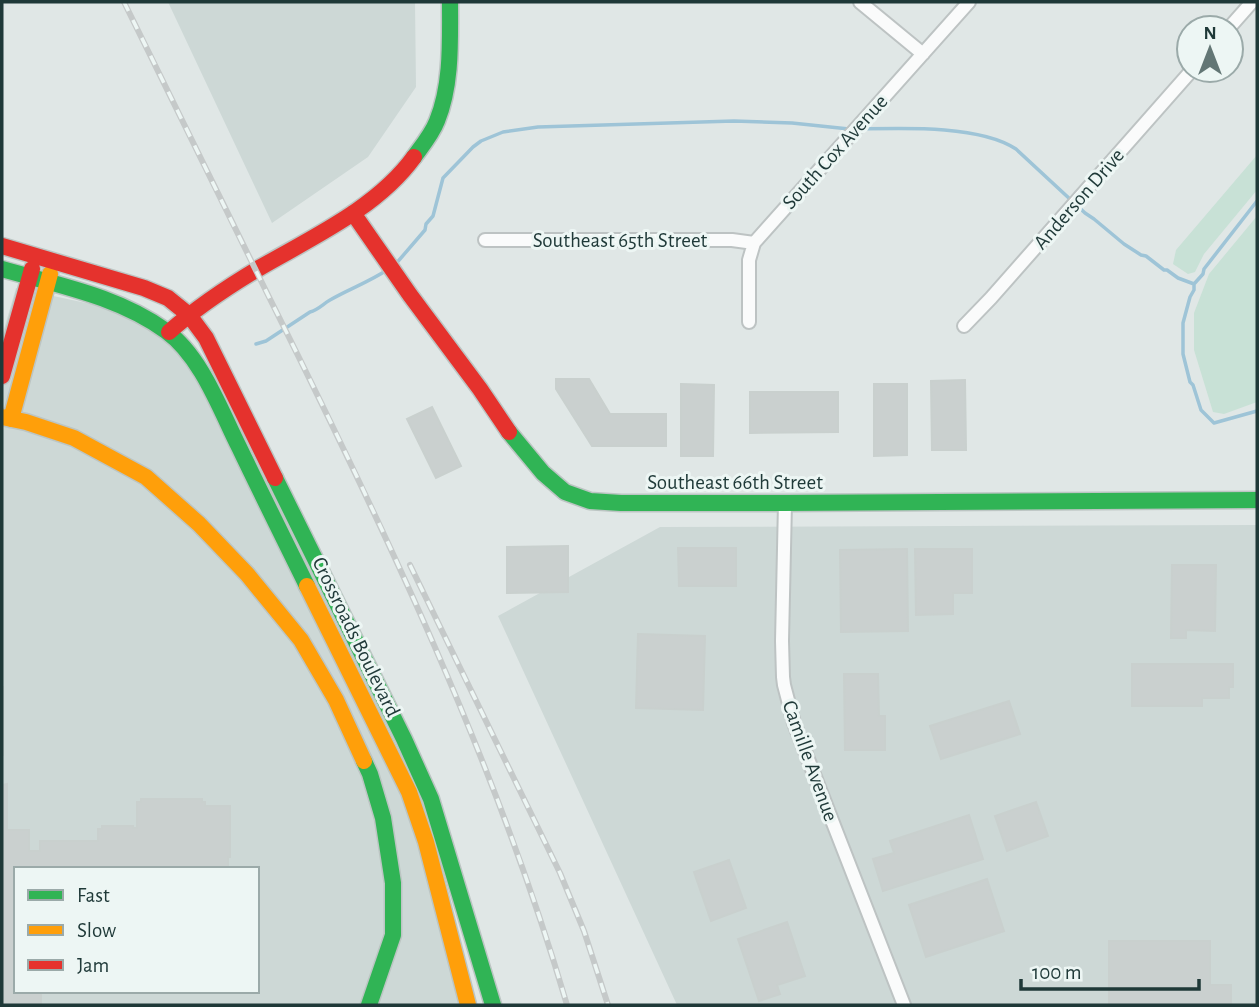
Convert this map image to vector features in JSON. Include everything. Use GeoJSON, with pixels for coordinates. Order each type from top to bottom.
{"type":"FeatureCollection","features":[{"type":"Feature","properties":{"kind":"main road"},"geometry":{"type":"LineString","coordinates":[[2,269],[118,304],[169,332],[202,303],[353,213],[383,191],[408,166],[437,121],[444,98],[448,69],[450,2]]}},
{"type":"Feature","properties":{"kind":"main road","name":"Southeast 66th Street"},"geometry":{"type":"LineString","coordinates":[[353,213],[480,389],[514,441],[542,473],[565,492],[590,500],[621,503],[1257,500]]}},
{"type":"Feature","properties":{"kind":"main road"},"geometry":{"type":"LineString","coordinates":[[2,246],[145,288],[168,298],[189,315]]}},
{"type":"Feature","properties":{"kind":"main road"},"geometry":{"type":"LineString","coordinates":[[2,376],[35,256]]}},
{"type":"Feature","properties":{"kind":"main road"},"geometry":{"type":"LineString","coordinates":[[53,261],[6,418],[74,438],[146,477],[199,524],[247,574],[301,640],[336,700],[369,774],[383,818],[393,883],[393,935],[369,1005]]}},
{"type":"Feature","properties":{"kind":"main road","name":"Crossroads Boulevard"},"geometry":{"type":"LineString","coordinates":[[189,315],[206,338],[398,726],[431,799],[493,1005]]}},
{"type":"Feature","properties":{"kind":"main road","name":"Crossroads Boulevard"},"geometry":{"type":"LineString","coordinates":[[169,332],[190,354],[212,393],[409,792],[426,842],[468,1005]]}},
{"type":"Feature","properties":{"kind":"street"},"geometry":{"type":"LineString","coordinates":[[860,2],[923,54]]}},
{"type":"Feature","properties":{"kind":"street","name":"South Cox Avenue"},"geometry":{"type":"LineString","coordinates":[[754,243],[969,2]]}},
{"type":"Feature","properties":{"kind":"street","name":"Anderson Drive"},"geometry":{"type":"LineString","coordinates":[[964,326],[1180,84]]}},
{"type":"Feature","properties":{"kind":"street","name":"Southeast 65th Street"},"geometry":{"type":"LineString","coordinates":[[485,240],[732,240],[754,243]]}},
{"type":"Feature","properties":{"kind":"street"},"geometry":{"type":"LineString","coordinates":[[749,322],[748,260],[754,243]]}},
{"type":"Feature","properties":{"kind":"street","name":"Camille Avenue"},"geometry":{"type":"LineString","coordinates":[[785,503],[782,641],[784,685],[794,723],[904,1005]]}},
{"type":"Feature","properties":{"kind":"shaded area"},"geometry":{"type":"Polygon","coordinates":[[[168,2],[415,2],[416,87],[368,157],[272,223],[168,2]]]}},
{"type":"Feature","properties":{"kind":"shaded area"},"geometry":{"type":"Polygon","coordinates":[[[16,288],[100,306],[158,331],[180,356],[207,397],[403,798],[421,852],[461,1005],[2,1005],[2,336],[16,288]]]}},
{"type":"Feature","properties":{"kind":"shaded area"},"geometry":{"type":"Polygon","coordinates":[[[1257,525],[1257,1005],[677,1005],[498,616],[660,527],[1257,525]]]}},
{"type":"Feature","properties":{"kind":"green space"},"geometry":{"type":"Polygon","coordinates":[[[1257,155],[1257,190],[1204,254],[1195,272],[1188,274],[1173,264],[1176,250],[1257,155]]]}},
{"type":"Feature","properties":{"kind":"green space"},"geometry":{"type":"Polygon","coordinates":[[[1257,216],[1257,402],[1224,414],[1213,412],[1194,350],[1194,313],[1209,274],[1257,216]]]}},
{"type":"Feature","properties":{"kind":"building"},"geometry":{"type":"Polygon","coordinates":[[[556,379],[589,379],[610,414],[666,414],[666,446],[592,446],[556,389],[556,379]]]}},
{"type":"Feature","properties":{"kind":"building"},"geometry":{"type":"Polygon","coordinates":[[[965,380],[966,450],[932,450],[931,381],[965,380]]]}},
{"type":"Feature","properties":{"kind":"building"},"geometry":{"type":"Polygon","coordinates":[[[681,384],[714,385],[713,456],[681,456],[681,384]]]}},
{"type":"Feature","properties":{"kind":"building"},"geometry":{"type":"Polygon","coordinates":[[[874,384],[907,384],[907,455],[874,456],[874,384]]]}},
{"type":"Feature","properties":{"kind":"building"},"geometry":{"type":"Polygon","coordinates":[[[750,392],[838,392],[838,432],[750,433],[750,392]]]}},
{"type":"Feature","properties":{"kind":"building"},"geometry":{"type":"Polygon","coordinates":[[[432,407],[461,466],[436,478],[407,419],[432,407]]]}},
{"type":"Feature","properties":{"kind":"building"},"geometry":{"type":"Polygon","coordinates":[[[568,546],[568,592],[507,593],[507,547],[568,546]]]}},
{"type":"Feature","properties":{"kind":"building"},"geometry":{"type":"Polygon","coordinates":[[[678,548],[736,548],[736,586],[679,586],[678,548]]]}},
{"type":"Feature","properties":{"kind":"building"},"geometry":{"type":"Polygon","coordinates":[[[907,549],[908,631],[841,632],[840,550],[907,549]]]}},
{"type":"Feature","properties":{"kind":"building"},"geometry":{"type":"Polygon","coordinates":[[[915,549],[972,549],[972,593],[953,593],[953,614],[916,615],[915,549]]]}},
{"type":"Feature","properties":{"kind":"building"},"geometry":{"type":"Polygon","coordinates":[[[1172,565],[1216,565],[1215,631],[1186,630],[1186,638],[1171,638],[1172,565]]]}},
{"type":"Feature","properties":{"kind":"building"},"geometry":{"type":"Polygon","coordinates":[[[638,634],[705,636],[703,710],[636,708],[638,634]]]}},
{"type":"Feature","properties":{"kind":"building"},"geometry":{"type":"Polygon","coordinates":[[[1132,664],[1233,664],[1233,687],[1229,687],[1229,698],[1202,698],[1202,706],[1132,706],[1132,664]]]}},
{"type":"Feature","properties":{"kind":"building"},"geometry":{"type":"Polygon","coordinates":[[[844,674],[878,674],[879,716],[885,716],[885,750],[845,750],[844,674]]]}},
{"type":"Feature","properties":{"kind":"building"},"geometry":{"type":"Polygon","coordinates":[[[3,687],[3,755],[2,755],[3,687]]]}},
{"type":"Feature","properties":{"kind":"building"},"geometry":{"type":"Polygon","coordinates":[[[1009,701],[1020,734],[941,759],[930,726],[1009,701]]]}},
{"type":"Feature","properties":{"kind":"building"},"geometry":{"type":"Polygon","coordinates":[[[7,784],[7,830],[29,830],[29,851],[40,851],[40,841],[98,841],[98,829],[102,829],[102,826],[137,828],[137,802],[141,802],[141,799],[202,799],[205,806],[230,806],[228,867],[14,867],[14,993],[41,993],[41,1005],[2,1005],[2,785],[7,784]]]}},
{"type":"Feature","properties":{"kind":"building"},"geometry":{"type":"Polygon","coordinates":[[[1036,802],[1048,836],[1007,851],[995,816],[1036,802]]]}},
{"type":"Feature","properties":{"kind":"building"},"geometry":{"type":"Polygon","coordinates":[[[969,815],[983,859],[883,891],[873,859],[894,853],[890,841],[969,815]]]}},
{"type":"Feature","properties":{"kind":"building"},"geometry":{"type":"Polygon","coordinates":[[[729,860],[746,908],[711,921],[694,872],[729,860]]]}},
{"type":"Feature","properties":{"kind":"building"},"geometry":{"type":"Polygon","coordinates":[[[987,879],[1004,931],[926,957],[909,905],[987,879]]]}},
{"type":"Feature","properties":{"kind":"building"},"geometry":{"type":"Polygon","coordinates":[[[787,922],[805,976],[777,985],[780,994],[759,1001],[738,939],[787,922]]]}},
{"type":"Feature","properties":{"kind":"building"},"geometry":{"type":"Polygon","coordinates":[[[1109,941],[1210,941],[1210,985],[1231,985],[1231,1005],[1109,1005],[1109,941]]]}},
{"type":"Feature","properties":{"kind":"waterway"},"geometry":{"type":"LineString","coordinates":[[394,266],[425,230],[426,224],[433,216],[443,178],[473,147],[503,132],[538,127],[734,121],[849,129]]}},
{"type":"Feature","properties":{"kind":"waterway"},"geometry":{"type":"LineString","coordinates":[[860,129],[941,130],[1001,141],[1016,149],[1085,213],[1124,244],[1164,270],[1194,284]]}},
{"type":"Feature","properties":{"kind":"waterway"},"geometry":{"type":"LineString","coordinates":[[1257,201],[1194,284],[1183,323],[1183,354],[1201,410],[1214,423],[1257,411]]}},
{"type":"Feature","properties":{"kind":"waterway"},"geometry":{"type":"LineString","coordinates":[[256,344],[266,341],[330,300],[387,270]]}},
{"type":"Feature","properties":{"kind":"railway"},"geometry":{"type":"LineString","coordinates":[[124,2],[354,471],[434,646],[506,823],[567,1005]]}},
{"type":"Feature","properties":{"kind":"railway"},"geometry":{"type":"LineString","coordinates":[[410,565],[560,873],[584,931],[608,1005]]}},
{"type":"Feature","properties":{"kind":"traffic: fast"},"geometry":{"type":"LineString","coordinates":[[414,157],[435,126],[442,107],[449,62],[450,2]]}},
{"type":"Feature","properties":{"kind":"traffic: fast"},"geometry":{"type":"LineString","coordinates":[[2,269],[65,286],[128,309],[166,331],[190,354],[208,384],[307,586]]}},
{"type":"Feature","properties":{"kind":"traffic: fast"},"geometry":{"type":"LineString","coordinates":[[509,432],[543,473],[565,492],[590,501],[785,503],[1257,500]]}},
{"type":"Feature","properties":{"kind":"traffic: fast"},"geometry":{"type":"LineString","coordinates":[[275,478],[431,799],[493,1005]]}},
{"type":"Feature","properties":{"kind":"traffic: fast"},"geometry":{"type":"LineString","coordinates":[[364,761],[383,818],[393,883],[393,935],[369,1005]]}},
{"type":"Feature","properties":{"kind":"traffic: slow"},"geometry":{"type":"LineString","coordinates":[[11,419],[50,274]]}},
{"type":"Feature","properties":{"kind":"traffic: slow"},"geometry":{"type":"LineString","coordinates":[[2,417],[74,438],[146,477],[199,524],[247,574],[301,640],[336,700],[364,761]]}},
{"type":"Feature","properties":{"kind":"traffic: slow"},"geometry":{"type":"LineString","coordinates":[[307,586],[409,792],[426,842],[468,1005]]}},
{"type":"Feature","properties":{"kind":"traffic: jam"},"geometry":{"type":"LineString","coordinates":[[169,332],[225,289],[363,206],[399,175],[414,157]]}},
{"type":"Feature","properties":{"kind":"traffic: jam"},"geometry":{"type":"LineString","coordinates":[[353,213],[509,432]]}},
{"type":"Feature","properties":{"kind":"traffic: jam"},"geometry":{"type":"LineString","coordinates":[[2,246],[144,288],[168,298],[189,315],[206,338],[275,478]]}},
{"type":"Feature","properties":{"kind":"traffic: jam"},"geometry":{"type":"LineString","coordinates":[[2,376],[32,269]]}}]}
